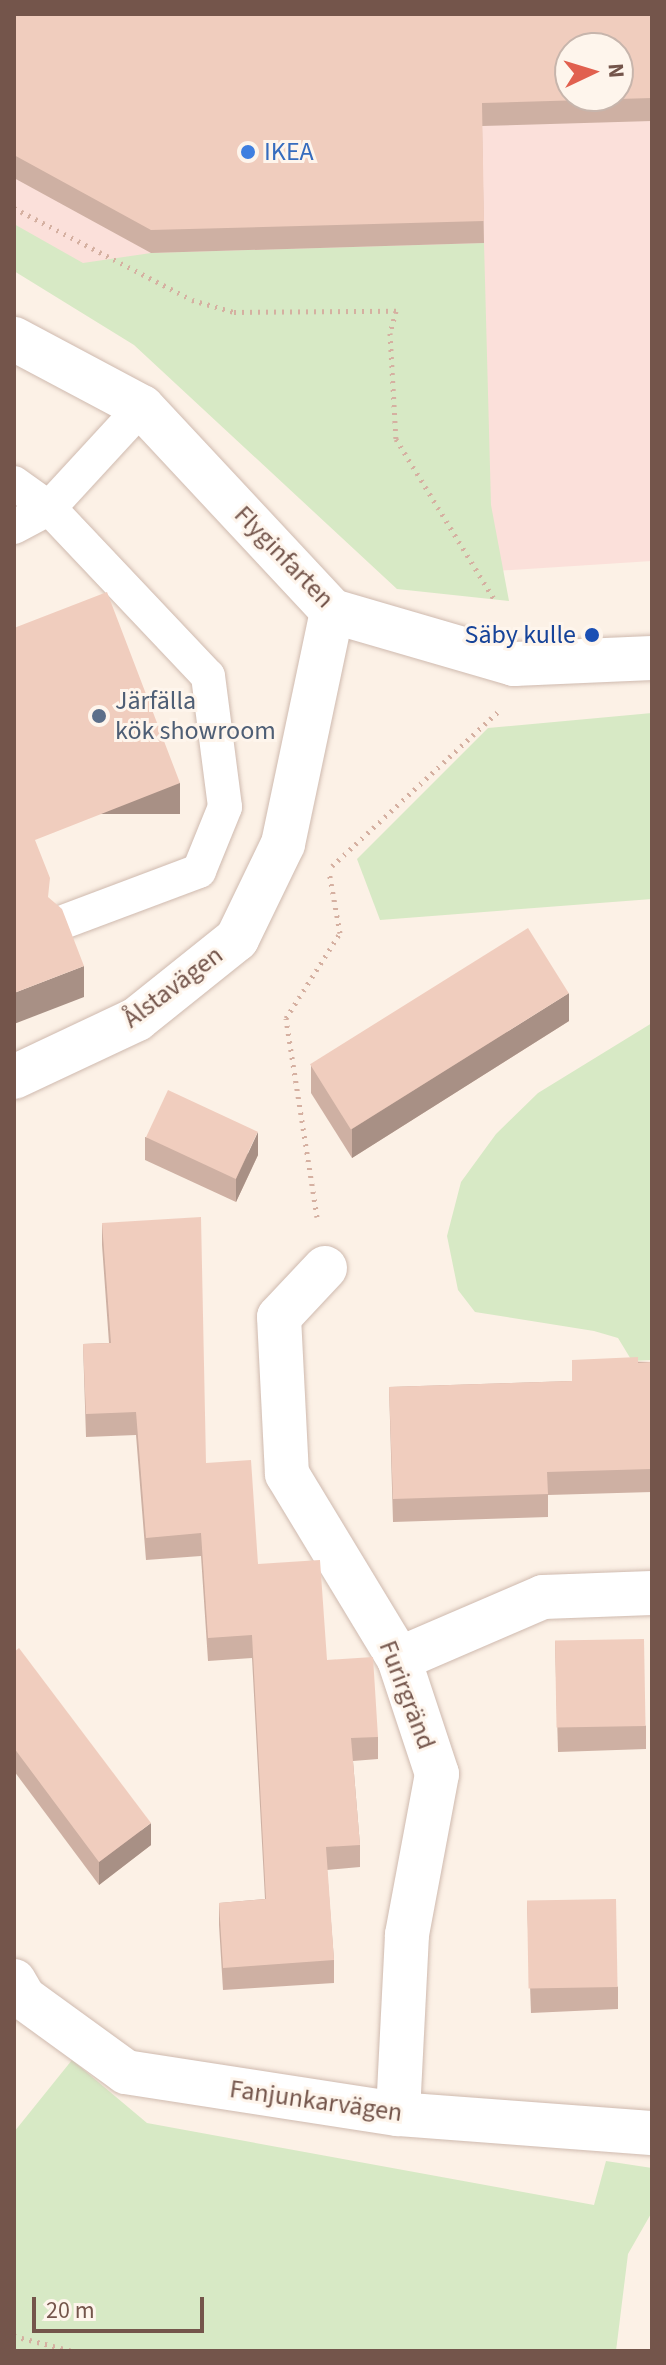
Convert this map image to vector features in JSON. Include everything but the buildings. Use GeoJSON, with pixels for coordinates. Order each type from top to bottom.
{"type":"FeatureCollection","features":[{"type":"Feature","properties":{"kind":"street","name":"Flyginfarten"},"geometry":{"type":"LineString","coordinates":[[14,339],[142,407],[332,611],[514,664],[652,658]]}},
{"type":"Feature","properties":{"kind":"street","name":"Ålstavägen"},"geometry":{"type":"LineString","coordinates":[[14,1077],[137,1019],[237,939],[283,844],[332,611]]}},
{"type":"Feature","properties":{"kind":"street","name":"Furirgränd"},"geometry":{"type":"LineString","coordinates":[[325,1268],[279,1317],[287,1474],[399,1659],[437,1774],[407,1935],[398,2114]]}},
{"type":"Feature","properties":{"kind":"street"},"geometry":{"type":"LineString","coordinates":[[399,1659],[543,1597],[652,1593]]}},
{"type":"Feature","properties":{"kind":"street","name":"Fanjunkarvägen"},"geometry":{"type":"LineString","coordinates":[[14,1981],[24,1998],[126,2072],[398,2114],[652,2133]]}},
{"type":"Feature","properties":{"kind":"lane"},"geometry":{"type":"LineString","coordinates":[[14,527],[49,508],[142,407]]}},
{"type":"Feature","properties":{"kind":"lane"},"geometry":{"type":"LineString","coordinates":[[14,483],[49,508],[208,676],[225,807],[199,871],[66,921]]}},
{"type":"Feature","properties":{"kind":"path"},"geometry":{"type":"LineString","coordinates":[[14,208],[192,300],[234,312],[396,311],[390,333],[396,439],[501,611],[487,611]]}},
{"type":"Feature","properties":{"kind":"path"},"geometry":{"type":"LineString","coordinates":[[314,871],[328,870],[502,707]]}},
{"type":"Feature","properties":{"kind":"path"},"geometry":{"type":"LineString","coordinates":[[325,1268],[286,1018],[340,933],[328,870]]}},
{"type":"Feature","properties":{"kind":"path"},"geometry":{"type":"LineString","coordinates":[[14,2336],[73,2351]]}},
{"type":"Feature","properties":{"kind":"shaded area"},"geometry":{"type":"Polygon","coordinates":[[[14,14],[652,14],[652,561],[448,574],[120,326],[14,261],[14,14]]]}},
{"type":"Feature","properties":{"kind":"green space"},"geometry":{"type":"Polygon","coordinates":[[[14,224],[83,263],[151,253],[484,243],[491,505],[509,601],[397,589],[134,345],[14,271],[14,224]]]}},
{"type":"Feature","properties":{"kind":"green space"},"geometry":{"type":"Polygon","coordinates":[[[652,713],[652,899],[380,920],[357,859],[488,728],[652,713]]]}},
{"type":"Feature","properties":{"kind":"green space"},"geometry":{"type":"Polygon","coordinates":[[[652,1023],[652,1360],[632,1361],[618,1338],[594,1331],[475,1312],[458,1290],[447,1236],[461,1182],[496,1134],[538,1093],[652,1023]]]}},
{"type":"Feature","properties":{"kind":"green space"},"geometry":{"type":"Polygon","coordinates":[[[72,2060],[147,2123],[594,2205],[606,2161],[652,2168],[652,2212],[628,2254],[616,2351],[14,2351],[14,2132],[72,2060]]]}},
{"type":"Feature","properties":{"kind":"place","name":"IKEA"},"geometry":{"type":"Point","coordinates":[248,152]}},
{"type":"Feature","properties":{"kind":"place","name":"Säby kulle"},"geometry":{"type":"Point","coordinates":[592,635]}},
{"type":"Feature","properties":{"kind":"place","name":"Järfälla kök showroom"},"geometry":{"type":"Point","coordinates":[99,716]}}]}
